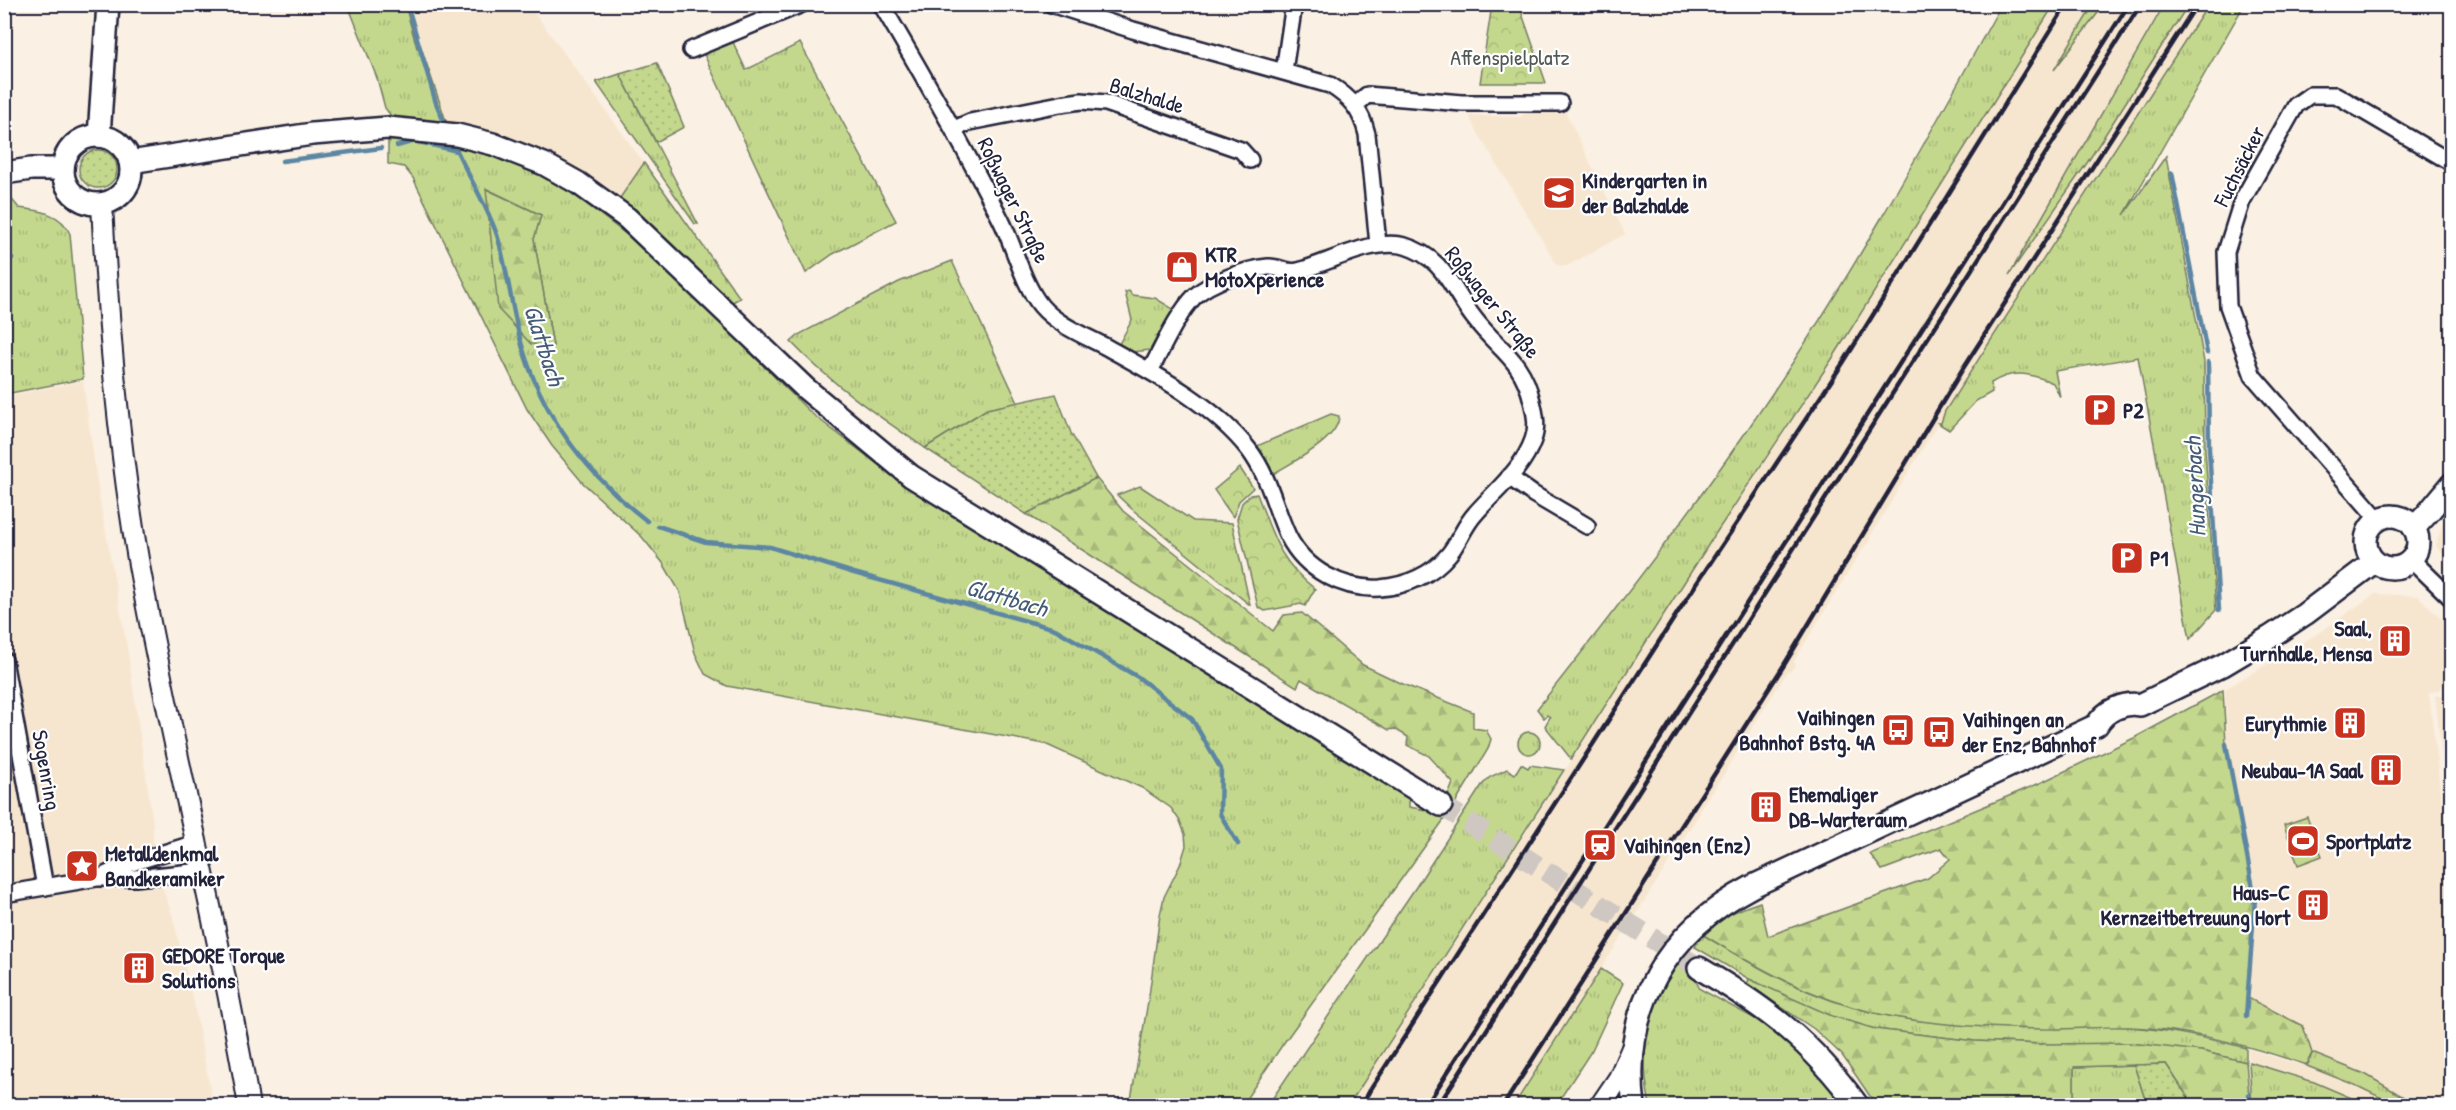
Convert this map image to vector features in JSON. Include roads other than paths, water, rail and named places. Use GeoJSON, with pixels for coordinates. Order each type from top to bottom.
{"type":"FeatureCollection","features":[{"type":"Feature","properties":{"kind":"main road"},"geometry":{"type":"LineString","coordinates":[[99,136],[108,4]]}},
{"type":"Feature","properties":{"kind":"main road"},"geometry":{"type":"LineString","coordinates":[[130,162],[312,134],[359,129],[403,128],[450,134],[493,144],[544,164],[590,190],[627,218],[805,388],[910,476],[1442,805]]}},
{"type":"Feature","properties":{"kind":"main road"},"geometry":{"type":"LineString","coordinates":[[99,136],[117,142],[126,152],[130,162],[131,174],[123,193],[102,204],[90,203],[76,196],[66,183],[63,169],[65,159],[74,145],[87,137],[99,136]]}},
{"type":"Feature","properties":{"kind":"main road"},"geometry":{"type":"LineString","coordinates":[[4,173],[37,168],[63,169]]}},
{"type":"Feature","properties":{"kind":"main road"},"geometry":{"type":"LineString","coordinates":[[2414,528],[2451,484]]}},
{"type":"Feature","properties":{"kind":"main road"},"geometry":{"type":"LineString","coordinates":[[2398,516],[2407,520],[2414,528],[2418,544],[2411,559],[2403,566],[2383,567],[2374,562],[2365,544],[2371,526],[2378,519],[2398,516]]}},
{"type":"Feature","properties":{"kind":"main road"},"geometry":{"type":"LineString","coordinates":[[1635,1106],[1633,1046],[1649,992],[1666,960],[1693,926],[1719,905],[1753,886],[1892,819],[2097,724],[2105,728],[2136,714],[2140,705],[2223,665],[2270,637],[2323,602],[2374,562]]}},
{"type":"Feature","properties":{"kind":"main road"},"geometry":{"type":"LineString","coordinates":[[1699,968],[1739,992],[1806,1044],[1833,1071],[1858,1106]]}},
{"type":"Feature","properties":{"kind":"street"},"geometry":{"type":"LineString","coordinates":[[691,50],[802,4]]}},
{"type":"Feature","properties":{"kind":"street","name":"Roßwager Straße"},"geometry":{"type":"LineString","coordinates":[[881,4],[954,129],[1001,220],[1041,305],[1065,325],[1150,371],[1209,411],[1248,450],[1268,481],[1286,530],[1296,549],[1311,565],[1340,582],[1362,588],[1381,588],[1414,582],[1448,555],[1472,518],[1509,477],[1534,439],[1536,415],[1527,380],[1513,358],[1481,328],[1440,266],[1406,246],[1378,244],[1292,273],[1266,267],[1209,286],[1194,297],[1184,310],[1150,371]]}},
{"type":"Feature","properties":{"kind":"street"},"geometry":{"type":"LineString","coordinates":[[1052,4],[1133,30],[1330,85],[1345,94],[1356,105],[1363,118],[1367,134],[1378,244]]}},
{"type":"Feature","properties":{"kind":"street"},"geometry":{"type":"LineString","coordinates":[[1284,71],[1294,4]]}},
{"type":"Feature","properties":{"kind":"street"},"geometry":{"type":"LineString","coordinates":[[1356,105],[1367,94],[1462,103],[1560,103]]}},
{"type":"Feature","properties":{"kind":"street","name":"Fuchsäcker"},"geometry":{"type":"LineString","coordinates":[[2378,519],[2253,376],[2228,306],[2226,252],[2242,201],[2296,105],[2310,95],[2336,95],[2451,163]]}},
{"type":"Feature","properties":{"kind":"street","name":"Balzhalde"},"geometry":{"type":"LineString","coordinates":[[954,129],[970,122],[1060,104],[1081,101],[1106,103],[1241,150],[1250,160]]}},
{"type":"Feature","properties":{"kind":"street"},"geometry":{"type":"LineString","coordinates":[[102,204],[112,357],[123,457],[139,564],[233,1010],[249,1106]]}},
{"type":"Feature","properties":{"kind":"street"},"geometry":{"type":"LineString","coordinates":[[1509,477],[1587,526]]}},
{"type":"Feature","properties":{"kind":"street"},"geometry":{"type":"LineString","coordinates":[[2411,559],[2451,599]]}},
{"type":"Feature","properties":{"kind":"street","name":"Sogenring"},"geometry":{"type":"LineString","coordinates":[[4,660],[45,887]]}},
{"type":"Feature","properties":{"kind":"street"},"geometry":{"type":"LineString","coordinates":[[97,878],[128,864],[196,843]]}},
{"type":"Feature","properties":{"kind":"street"},"geometry":{"type":"LineString","coordinates":[[4,894],[97,878],[146,877],[202,871]]}},
{"type":"Feature","properties":{"kind":"street"},"geometry":{"type":"LineString","coordinates":[[1600,1106],[1619,1078],[1633,1046]]}},
{"type":"Feature","properties":{"kind":"waterway"},"geometry":{"type":"LineString","coordinates":[[407,4],[436,103],[446,127]]}},
{"type":"Feature","properties":{"kind":"waterway","name":"Glattbach"},"geometry":{"type":"LineString","coordinates":[[452,140],[497,235],[521,342],[541,394],[554,419],[586,463],[605,484],[647,521]]}},
{"type":"Feature","properties":{"kind":"waterway"},"geometry":{"type":"LineString","coordinates":[[397,146],[415,141],[457,151]]}},
{"type":"Feature","properties":{"kind":"waterway"},"geometry":{"type":"LineString","coordinates":[[282,161],[381,148]]}},
{"type":"Feature","properties":{"kind":"waterway","name":"Hungerbach"},"geometry":{"type":"LineString","coordinates":[[2172,173],[2207,353]]}},
{"type":"Feature","properties":{"kind":"waterway"},"geometry":{"type":"LineString","coordinates":[[4,263],[12,258]]}},
{"type":"Feature","properties":{"kind":"waterway","name":"Hungerbach"},"geometry":{"type":"LineString","coordinates":[[2208,362],[2209,449],[2219,610]]}},
{"type":"Feature","properties":{"kind":"waterway","name":"Glattbach"},"geometry":{"type":"LineString","coordinates":[[658,526],[706,542],[770,547],[1055,629],[1138,677],[1192,719],[1221,769],[1220,814],[1238,844]]}},
{"type":"Feature","properties":{"kind":"waterway","name":"Hungerbach"},"geometry":{"type":"LineString","coordinates":[[2226,744],[2255,899],[2246,1016]]}},
{"type":"Feature","properties":{"kind":"waterway","name":"Hungerbach"},"geometry":{"type":"LineString","coordinates":[[2249,1094],[2251,1106]]}},
{"type":"Feature","properties":{"kind":"tunnel"},"geometry":{"type":"LineString","coordinates":[[1441,805],[1699,968]]}},
{"type":"Feature","properties":{"kind":"railway"},"geometry":{"type":"LineString","coordinates":[[1360,1106],[1689,595],[1843,363],[2067,4]]}},
{"type":"Feature","properties":{"kind":"railway"},"geometry":{"type":"LineString","coordinates":[[1426,1106],[2129,4]]}},
{"type":"Feature","properties":{"kind":"railway"},"geometry":{"type":"LineString","coordinates":[[1438,1106],[2141,4]]}},
{"type":"Feature","properties":{"kind":"railway"},"geometry":{"type":"LineString","coordinates":[[1503,1106],[1784,665],[1962,370],[2197,4]]}},
{"type":"Feature","properties":{"kind":"place","name":"Kindergarten in der Balzhalde"},"geometry":{"type":"Point","coordinates":[1559,193]}},
{"type":"Feature","properties":{"kind":"place","name":"KTR MotoXperience"},"geometry":{"type":"Point","coordinates":[1182,267]}},
{"type":"Feature","properties":{"kind":"place","name":"P2"},"geometry":{"type":"Point","coordinates":[2100,410]}},
{"type":"Feature","properties":{"kind":"place","name":"P1"},"geometry":{"type":"Point","coordinates":[2127,558]}},
{"type":"Feature","properties":{"kind":"place","name":"Saal, Turnhalle, Mensa"},"geometry":{"type":"Point","coordinates":[2395,641]}},
{"type":"Feature","properties":{"kind":"place","name":"Eurythmie"},"geometry":{"type":"Point","coordinates":[2350,723]}},
{"type":"Feature","properties":{"kind":"place","name":"Vaihingen Bahnhof Bstg. 4A"},"geometry":{"type":"Point","coordinates":[1898,730]}},
{"type":"Feature","properties":{"kind":"place","name":"Vaihingen an der Enz, Bahnhof"},"geometry":{"type":"Point","coordinates":[1939,732]}},
{"type":"Feature","properties":{"kind":"place","name":"Neubau-1A Saal"},"geometry":{"type":"Point","coordinates":[2386,770]}},
{"type":"Feature","properties":{"kind":"place","name":"Ehemaliger DB-Warteraum"},"geometry":{"type":"Point","coordinates":[1766,807]}},
{"type":"Feature","properties":{"kind":"place","name":"Sportplatz"},"geometry":{"type":"Point","coordinates":[2303,841]}},
{"type":"Feature","properties":{"kind":"place","name":"Vaihingen (Enz)"},"geometry":{"type":"Point","coordinates":[1600,845]}},
{"type":"Feature","properties":{"kind":"place","name":"Metalldenkmal Bandkeramiker"},"geometry":{"type":"Point","coordinates":[82,866]}},
{"type":"Feature","properties":{"kind":"place","name":"Haus-C Kernzeitbetreuung Hort"},"geometry":{"type":"Point","coordinates":[2313,905]}},
{"type":"Feature","properties":{"kind":"place","name":"GEDORE Torque Solutions"},"geometry":{"type":"Point","coordinates":[139,968]}},
{"type":"Feature","properties":{"kind":"park label","name":"Affenspielplatz"},"geometry":{"type":"Point","coordinates":[1510,57]}}]}
